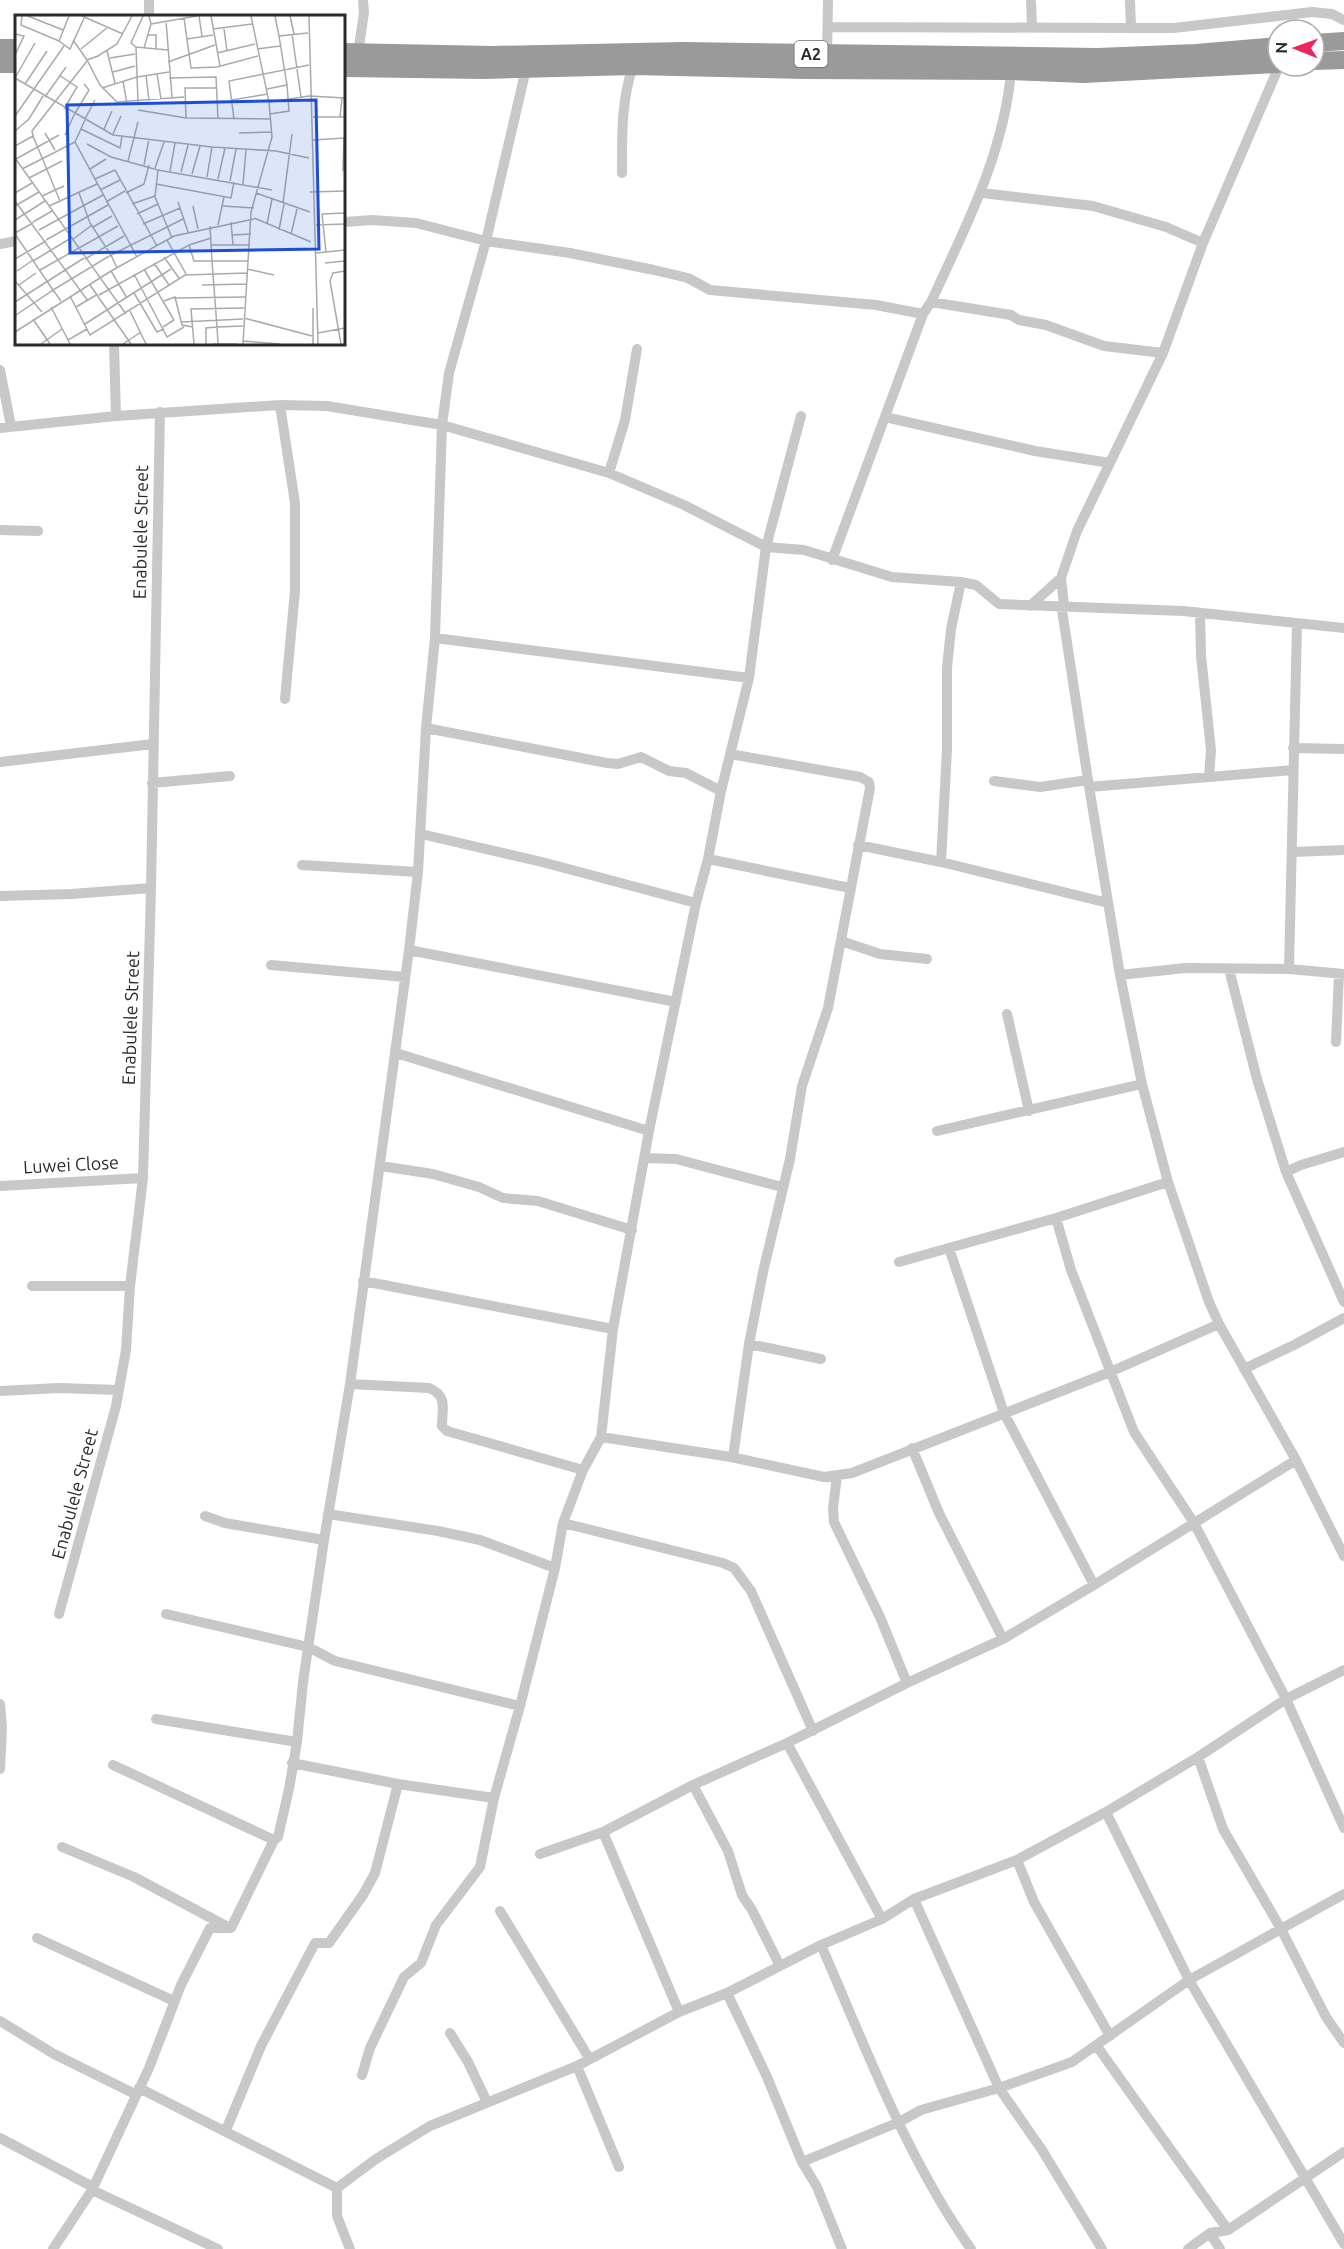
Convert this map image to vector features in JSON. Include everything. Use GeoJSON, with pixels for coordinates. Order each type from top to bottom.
{"type":"FeatureCollection","features":[{"type":"Feature","properties":{"kind":"highway"},"geometry":{"type":"LineString","coordinates":[[1326,42],[1344,41]]}},
{"type":"Feature","properties":{"kind":"highway","name":"A2"},"geometry":{"type":"LineString","coordinates":[[345,68],[526,69],[1098,57],[1196,53],[1266,47]]}},
{"type":"Feature","properties":{"kind":"highway","name":"A2"},"geometry":{"type":"LineString","coordinates":[[351,52],[492,55],[683,51],[826,62],[1084,74],[1266,66]]}},
{"type":"Feature","properties":{"kind":"highway"},"geometry":{"type":"LineString","coordinates":[[1326,61],[1344,60]]}},
{"type":"Feature","properties":{"kind":"street"},"geometry":{"type":"LineString","coordinates":[[149,15],[150,0]]}},
{"type":"Feature","properties":{"kind":"street"},"geometry":{"type":"LineString","coordinates":[[351,52],[364,13],[363,0]]}},
{"type":"Feature","properties":{"kind":"street"},"geometry":{"type":"LineString","coordinates":[[826,62],[828,0]]}},
{"type":"Feature","properties":{"kind":"street"},"geometry":{"type":"LineString","coordinates":[[1031,0],[1032,28]]}},
{"type":"Feature","properties":{"kind":"street"},"geometry":{"type":"LineString","coordinates":[[1130,0],[1131,28]]}},
{"type":"Feature","properties":{"kind":"street"},"geometry":{"type":"LineString","coordinates":[[828,27],[1174,28],[1312,12],[1332,14],[1344,20]]}},
{"type":"Feature","properties":{"kind":"street"},"geometry":{"type":"LineString","coordinates":[[622,173],[622,117],[633,66]]}},
{"type":"Feature","properties":{"kind":"street"},"geometry":{"type":"LineString","coordinates":[[231,1928],[274,1840],[278,1837],[297,1742],[308,1647],[350,1384],[381,1166],[418,872],[426,728],[435,638],[442,425],[449,373],[486,241],[526,69]]}},
{"type":"Feature","properties":{"kind":"street"},"geometry":{"type":"LineString","coordinates":[[832,560],[923,314],[982,193],[1006,106],[1011,71]]}},
{"type":"Feature","properties":{"kind":"street"},"geometry":{"type":"LineString","coordinates":[[1273,78],[1203,243],[1164,353],[1077,531],[1061,578],[1064,605],[1062,610],[1120,975],[1142,1084],[1168,1182],[1209,1302],[1219,1324],[1296,1460],[1344,1557]]}},
{"type":"Feature","properties":{"kind":"street"},"geometry":{"type":"LineString","coordinates":[[982,193],[1093,206],[1166,227],[1203,243]]}},
{"type":"Feature","properties":{"kind":"street"},"geometry":{"type":"LineString","coordinates":[[345,222],[372,220],[416,223],[486,241],[570,253],[654,270],[688,278],[710,290],[876,305],[923,314]]}},
{"type":"Feature","properties":{"kind":"street"},"geometry":{"type":"LineString","coordinates":[[0,244],[15,241]]}},
{"type":"Feature","properties":{"kind":"street"},"geometry":{"type":"LineString","coordinates":[[930,302],[1011,315],[1019,320],[1046,325],[1104,346],[1164,353]]}},
{"type":"Feature","properties":{"kind":"street"},"geometry":{"type":"LineString","coordinates":[[114,345],[116,416]]}},
{"type":"Feature","properties":{"kind":"street"},"geometry":{"type":"LineString","coordinates":[[609,473],[625,420],[637,349]]}},
{"type":"Feature","properties":{"kind":"street"},"geometry":{"type":"LineString","coordinates":[[0,370],[5,427],[160,412],[280,405],[327,406],[442,425],[609,473],[684,505],[766,547],[804,550],[892,577],[976,585],[999,604],[1064,605],[1200,613],[1344,628]]}},
{"type":"Feature","properties":{"kind":"street"},"geometry":{"type":"LineString","coordinates":[[280,405],[295,503],[295,591],[285,699]]}},
{"type":"Feature","properties":{"kind":"street","name":"Enabulele Street"},"geometry":{"type":"LineString","coordinates":[[59,1614],[119,1390],[126,1350],[130,1286],[143,1178],[152,888],[160,412]]}},
{"type":"Feature","properties":{"kind":"street"},"geometry":{"type":"LineString","coordinates":[[362,2075],[370,2048],[404,1977],[421,1964],[436,1925],[480,1867],[494,1798],[555,1568],[563,1523],[584,1470],[601,1437],[613,1329],[649,1131],[696,903],[749,678],[766,547],[801,416]]}},
{"type":"Feature","properties":{"kind":"street"},"geometry":{"type":"LineString","coordinates":[[885,417],[1035,451],[1110,463]]}},
{"type":"Feature","properties":{"kind":"street"},"geometry":{"type":"LineString","coordinates":[[0,530],[38,531]]}},
{"type":"Feature","properties":{"kind":"street"},"geometry":{"type":"LineString","coordinates":[[1030,606],[1061,578]]}},
{"type":"Feature","properties":{"kind":"street"},"geometry":{"type":"LineString","coordinates":[[941,862],[947,749],[947,668],[951,629],[961,582]]}},
{"type":"Feature","properties":{"kind":"street"},"geometry":{"type":"LineString","coordinates":[[1200,613],[1201,656],[1211,750],[1209,776]]}},
{"type":"Feature","properties":{"kind":"street"},"geometry":{"type":"LineString","coordinates":[[1289,969],[1297,624]]}},
{"type":"Feature","properties":{"kind":"street"},"geometry":{"type":"LineString","coordinates":[[435,638],[749,678]]}},
{"type":"Feature","properties":{"kind":"street"},"geometry":{"type":"LineString","coordinates":[[426,728],[607,764],[618,764],[641,757],[669,771],[686,773],[721,791]]}},
{"type":"Feature","properties":{"kind":"street"},"geometry":{"type":"LineString","coordinates":[[0,762],[153,744]]}},
{"type":"Feature","properties":{"kind":"street"},"geometry":{"type":"LineString","coordinates":[[1293,748],[1344,749]]}},
{"type":"Feature","properties":{"kind":"street"},"geometry":{"type":"LineString","coordinates":[[730,754],[866,779],[870,788],[828,1008],[802,1086],[790,1159],[749,1344],[733,1457]]}},
{"type":"Feature","properties":{"kind":"street"},"geometry":{"type":"LineString","coordinates":[[994,781],[1040,787],[1293,770]]}},
{"type":"Feature","properties":{"kind":"street"},"geometry":{"type":"LineString","coordinates":[[152,783],[230,776]]}},
{"type":"Feature","properties":{"kind":"street"},"geometry":{"type":"LineString","coordinates":[[421,834],[542,862],[696,903]]}},
{"type":"Feature","properties":{"kind":"street"},"geometry":{"type":"LineString","coordinates":[[858,845],[941,862],[1108,903]]}},
{"type":"Feature","properties":{"kind":"street"},"geometry":{"type":"LineString","coordinates":[[1293,852],[1344,850]]}},
{"type":"Feature","properties":{"kind":"street"},"geometry":{"type":"LineString","coordinates":[[708,859],[850,888]]}},
{"type":"Feature","properties":{"kind":"street"},"geometry":{"type":"LineString","coordinates":[[302,865],[418,872]]}},
{"type":"Feature","properties":{"kind":"street"},"geometry":{"type":"LineString","coordinates":[[0,896],[152,888]]}},
{"type":"Feature","properties":{"kind":"street"},"geometry":{"type":"LineString","coordinates":[[842,941],[880,954],[927,959]]}},
{"type":"Feature","properties":{"kind":"street"},"geometry":{"type":"LineString","coordinates":[[409,950],[676,1002]]}},
{"type":"Feature","properties":{"kind":"street"},"geometry":{"type":"LineString","coordinates":[[271,965],[405,977]]}},
{"type":"Feature","properties":{"kind":"street"},"geometry":{"type":"LineString","coordinates":[[1120,975],[1185,968],[1289,969],[1342,974],[1336,1042]]}},
{"type":"Feature","properties":{"kind":"street"},"geometry":{"type":"LineString","coordinates":[[1229,969],[1257,1079],[1286,1172],[1344,1302]]}},
{"type":"Feature","properties":{"kind":"street"},"geometry":{"type":"LineString","coordinates":[[1007,1014],[1029,1111]]}},
{"type":"Feature","properties":{"kind":"street"},"geometry":{"type":"LineString","coordinates":[[396,1053],[649,1131]]}},
{"type":"Feature","properties":{"kind":"street"},"geometry":{"type":"LineString","coordinates":[[937,1131],[1142,1084]]}},
{"type":"Feature","properties":{"kind":"street"},"geometry":{"type":"LineString","coordinates":[[1286,1172],[1300,1165],[1344,1152]]}},
{"type":"Feature","properties":{"kind":"street"},"geometry":{"type":"LineString","coordinates":[[645,1158],[676,1159],[782,1187]]}},
{"type":"Feature","properties":{"kind":"street"},"geometry":{"type":"LineString","coordinates":[[381,1166],[433,1174],[479,1186],[503,1198],[538,1201],[632,1230]]}},
{"type":"Feature","properties":{"kind":"street","name":"Luwei Close"},"geometry":{"type":"LineString","coordinates":[[0,1186],[143,1178]]}},
{"type":"Feature","properties":{"kind":"street"},"geometry":{"type":"LineString","coordinates":[[899,1262],[1056,1218],[1168,1182]]}},
{"type":"Feature","properties":{"kind":"street"},"geometry":{"type":"LineString","coordinates":[[1056,1218],[1071,1270],[1134,1432],[1194,1523],[1286,1699],[1344,1828]]}},
{"type":"Feature","properties":{"kind":"street"},"geometry":{"type":"LineString","coordinates":[[949,1248],[1004,1413],[1094,1585]]}},
{"type":"Feature","properties":{"kind":"street"},"geometry":{"type":"LineString","coordinates":[[363,1281],[613,1329]]}},
{"type":"Feature","properties":{"kind":"street"},"geometry":{"type":"LineString","coordinates":[[32,1286],[130,1286]]}},
{"type":"Feature","properties":{"kind":"street"},"geometry":{"type":"LineString","coordinates":[[1244,1369],[1344,1318]]}},
{"type":"Feature","properties":{"kind":"street"},"geometry":{"type":"LineString","coordinates":[[601,1437],[733,1457],[824,1477],[852,1473],[1110,1372],[1219,1324]]}},
{"type":"Feature","properties":{"kind":"street"},"geometry":{"type":"LineString","coordinates":[[749,1344],[821,1359]]}},
{"type":"Feature","properties":{"kind":"street"},"geometry":{"type":"LineString","coordinates":[[350,1384],[429,1389],[438,1392],[443,1398],[442,1426],[447,1431],[584,1470]]}},
{"type":"Feature","properties":{"kind":"street"},"geometry":{"type":"LineString","coordinates":[[0,1391],[59,1388],[119,1390]]}},
{"type":"Feature","properties":{"kind":"street"},"geometry":{"type":"LineString","coordinates":[[912,1448],[939,1513],[1003,1639]]}},
{"type":"Feature","properties":{"kind":"street"},"geometry":{"type":"LineString","coordinates":[[540,1854],[603,1832],[693,1785],[813,1731],[907,1683],[1003,1639],[1296,1460]]}},
{"type":"Feature","properties":{"kind":"street"},"geometry":{"type":"LineString","coordinates":[[837,1475],[833,1509],[834,1522],[880,1617],[907,1683]]}},
{"type":"Feature","properties":{"kind":"street"},"geometry":{"type":"LineString","coordinates":[[328,1514],[480,1540],[555,1568]]}},
{"type":"Feature","properties":{"kind":"street"},"geometry":{"type":"LineString","coordinates":[[205,1516],[225,1523],[324,1540]]}},
{"type":"Feature","properties":{"kind":"street"},"geometry":{"type":"LineString","coordinates":[[563,1523],[723,1563],[734,1568],[751,1591],[813,1731]]}},
{"type":"Feature","properties":{"kind":"street"},"geometry":{"type":"LineString","coordinates":[[166,1614],[308,1647],[335,1661],[520,1706]]}},
{"type":"Feature","properties":{"kind":"street"},"geometry":{"type":"LineString","coordinates":[[337,2188],[376,2159],[430,2126],[577,2066],[679,2012],[727,1993],[821,1946],[882,1919],[914,1899],[1017,1860],[1106,1812],[1198,1758],[1286,1699],[1344,1670]]}},
{"type":"Feature","properties":{"kind":"street"},"geometry":{"type":"LineString","coordinates":[[0,1704],[0,1769]]}},
{"type":"Feature","properties":{"kind":"street"},"geometry":{"type":"LineString","coordinates":[[156,1719],[297,1742]]}},
{"type":"Feature","properties":{"kind":"street"},"geometry":{"type":"LineString","coordinates":[[786,1743],[882,1919]]}},
{"type":"Feature","properties":{"kind":"street"},"geometry":{"type":"LineString","coordinates":[[1198,1758],[1223,1829],[1281,1929],[1326,2017],[1344,2043]]}},
{"type":"Feature","properties":{"kind":"street"},"geometry":{"type":"LineString","coordinates":[[292,1763],[398,1784],[494,1798]]}},
{"type":"Feature","properties":{"kind":"street"},"geometry":{"type":"LineString","coordinates":[[113,1765],[274,1840]]}},
{"type":"Feature","properties":{"kind":"street"},"geometry":{"type":"LineString","coordinates":[[226,2130],[261,2046],[315,1943],[329,1944],[363,1895],[375,1873],[398,1784]]}},
{"type":"Feature","properties":{"kind":"street"},"geometry":{"type":"LineString","coordinates":[[693,1785],[728,1851],[742,1895],[780,1966]]}},
{"type":"Feature","properties":{"kind":"street"},"geometry":{"type":"LineString","coordinates":[[1106,1812],[1189,1980],[1344,2244]]}},
{"type":"Feature","properties":{"kind":"street"},"geometry":{"type":"LineString","coordinates":[[603,1832],[679,2012]]}},
{"type":"Feature","properties":{"kind":"street"},"geometry":{"type":"LineString","coordinates":[[62,1847],[134,1877],[231,1928]]}},
{"type":"Feature","properties":{"kind":"street"},"geometry":{"type":"LineString","coordinates":[[1017,1860],[1034,1902],[1110,2036]]}},
{"type":"Feature","properties":{"kind":"street"},"geometry":{"type":"LineString","coordinates":[[802,2162],[899,2122],[921,2110],[999,2088],[1072,2062],[1189,1980],[1344,1894]]}},
{"type":"Feature","properties":{"kind":"street"},"geometry":{"type":"LineString","coordinates":[[914,1899],[999,2088],[1042,2150],[1087,2228],[1102,2249]]}},
{"type":"Feature","properties":{"kind":"street"},"geometry":{"type":"LineString","coordinates":[[500,1911],[589,2058]]}},
{"type":"Feature","properties":{"kind":"street"},"geometry":{"type":"LineString","coordinates":[[53,2249],[93,2189],[149,2068],[174,2001],[210,1928],[231,1928]]}},
{"type":"Feature","properties":{"kind":"street"},"geometry":{"type":"LineString","coordinates":[[37,1938],[174,2001]]}},
{"type":"Feature","properties":{"kind":"street"},"geometry":{"type":"LineString","coordinates":[[821,1946],[899,2122],[945,2210],[971,2249]]}},
{"type":"Feature","properties":{"kind":"street"},"geometry":{"type":"LineString","coordinates":[[727,1993],[767,2077],[802,2162],[817,2187],[842,2249]]}},
{"type":"Feature","properties":{"kind":"street"},"geometry":{"type":"LineString","coordinates":[[0,2021],[54,2054],[226,2130],[337,2188]]}},
{"type":"Feature","properties":{"kind":"street"},"geometry":{"type":"LineString","coordinates":[[450,2033],[468,2062],[487,2102]]}},
{"type":"Feature","properties":{"kind":"street"},"geometry":{"type":"LineString","coordinates":[[1096,2045],[1228,2230]]}},
{"type":"Feature","properties":{"kind":"street"},"geometry":{"type":"LineString","coordinates":[[577,2066],[619,2167]]}},
{"type":"Feature","properties":{"kind":"street"},"geometry":{"type":"LineString","coordinates":[[0,2138],[93,2189],[218,2249]]}},
{"type":"Feature","properties":{"kind":"street"},"geometry":{"type":"LineString","coordinates":[[1188,2249],[1210,2233],[1228,2230],[1344,2152]]}},
{"type":"Feature","properties":{"kind":"street"},"geometry":{"type":"LineString","coordinates":[[337,2188],[337,2216],[350,2249]]}},
{"type":"Feature","properties":{"kind":"street"},"geometry":{"type":"LineString","coordinates":[[1210,2233],[1220,2249]]}}]}
